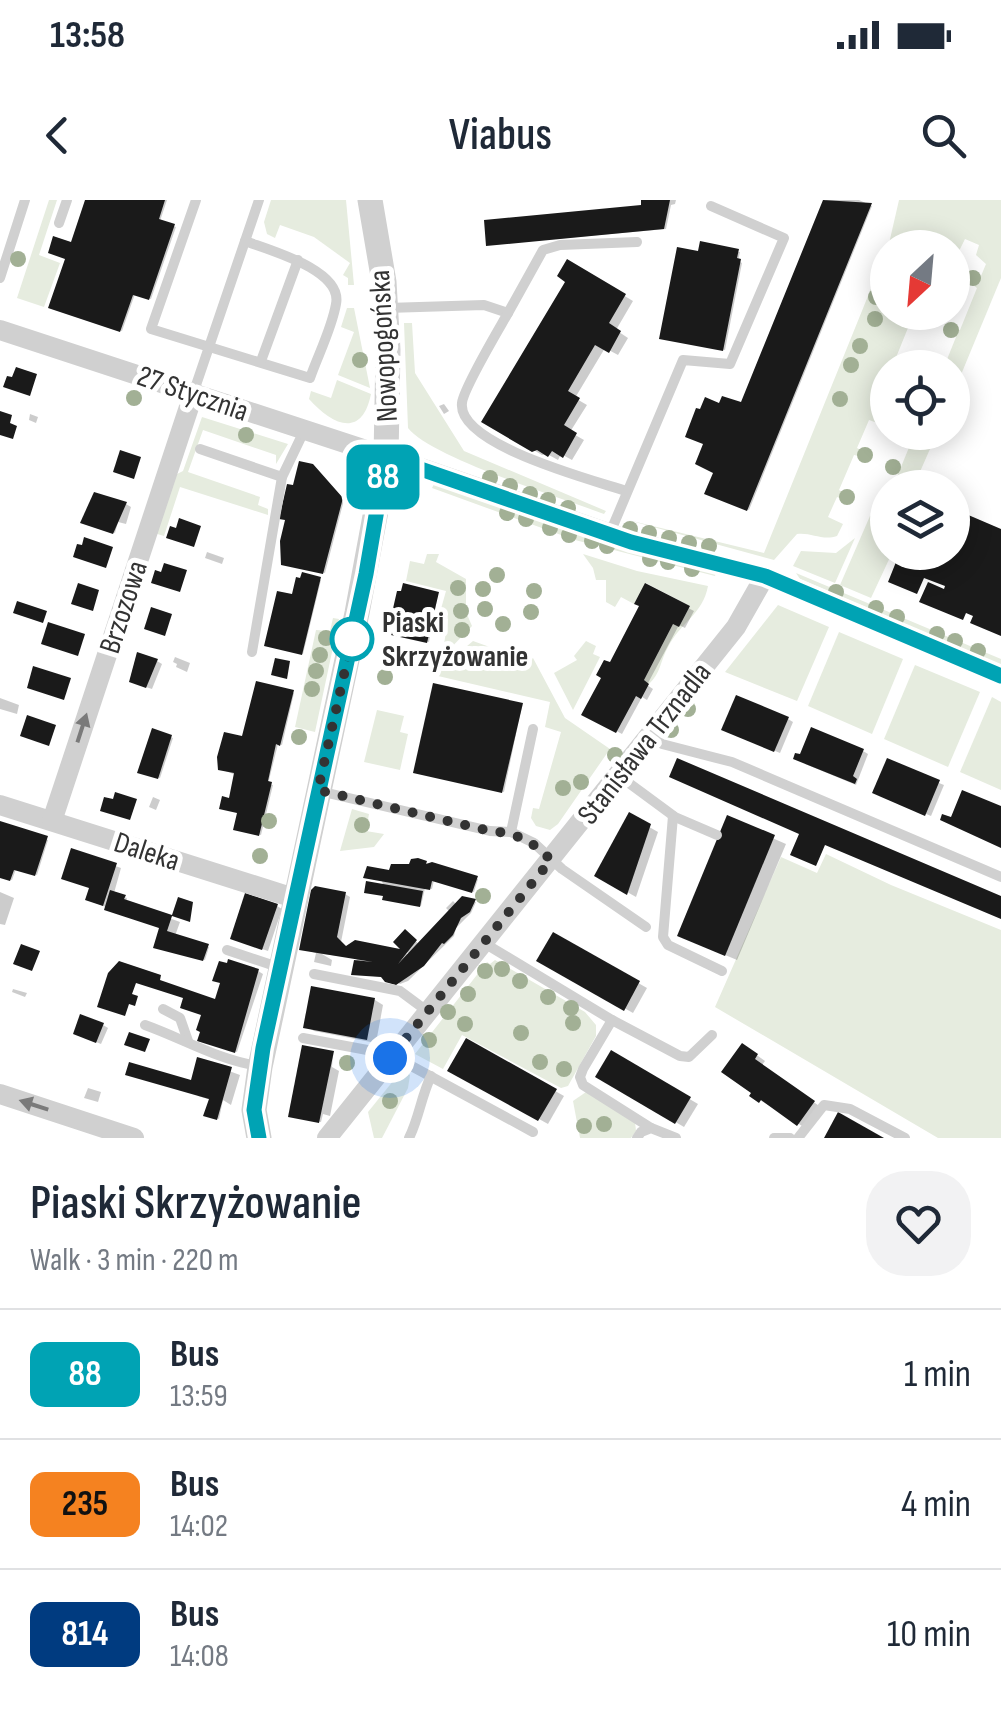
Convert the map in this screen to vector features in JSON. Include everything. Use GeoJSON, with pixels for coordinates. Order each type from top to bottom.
{"type":"FeatureCollection","features":[{"type":"Feature","properties":{"kind":"street","name":"Nowopogońska"},"geometry":{"type":"LineString","coordinates":[[259,1138],[254,1110],[260,1066],[366,574],[386,457],[386,308],[375,200]]}},
{"type":"Feature","properties":{"kind":"street","name":"27 Stycznia"},"geometry":{"type":"LineString","coordinates":[[0,330],[609,534],[765,576],[1001,676]]}},
{"type":"Feature","properties":{"kind":"street","name":"Brzozowa"},"geometry":{"type":"LineString","coordinates":[[52,821],[194,392]]}},
{"type":"Feature","properties":{"kind":"street","name":"Stanisława Trznadla"},"geometry":{"type":"LineString","coordinates":[[328,1138],[736,627],[765,576]]}},
{"type":"Feature","properties":{"kind":"street","name":"Daleka"},"geometry":{"type":"LineString","coordinates":[[0,805],[294,898]]}},
{"type":"Feature","properties":{"kind":"street"},"geometry":{"type":"LineString","coordinates":[[0,1094],[134,1138]]}},
{"type":"Feature","properties":{"kind":"lane"},"geometry":{"type":"LineString","coordinates":[[0,278],[25,200]]}},
{"type":"Feature","properties":{"kind":"lane"},"geometry":{"type":"LineString","coordinates":[[59,224],[67,200]]}},
{"type":"Feature","properties":{"kind":"lane"},"geometry":{"type":"LineString","coordinates":[[196,200],[151,329],[310,378],[338,300],[332,284],[298,260],[245,241]]}},
{"type":"Feature","properties":{"kind":"lane"},"geometry":{"type":"LineString","coordinates":[[194,392],[259,200]]}},
{"type":"Feature","properties":{"kind":"lane"},"geometry":{"type":"LineString","coordinates":[[609,534],[683,360],[730,364],[784,238],[711,206]]}},
{"type":"Feature","properties":{"kind":"lane"},"geometry":{"type":"LineString","coordinates":[[626,491],[530,458],[478,434],[464,419],[462,402],[543,250],[637,242]]}},
{"type":"Feature","properties":{"kind":"lane"},"geometry":{"type":"LineString","coordinates":[[261,361],[298,260]]}},
{"type":"Feature","properties":{"kind":"lane"},"geometry":{"type":"LineString","coordinates":[[386,308],[484,305],[508,312]]}},
{"type":"Feature","properties":{"kind":"lane"},"geometry":{"type":"LineString","coordinates":[[252,652],[282,477],[304,431]]}},
{"type":"Feature","properties":{"kind":"lane"},"geometry":{"type":"LineString","coordinates":[[200,449],[282,477]]}},
{"type":"Feature","properties":{"kind":"lane"},"geometry":{"type":"LineString","coordinates":[[512,832],[533,729]]}},
{"type":"Feature","properties":{"kind":"lane"},"geometry":{"type":"LineString","coordinates":[[650,734],[662,744],[732,762],[1001,877]]}},
{"type":"Feature","properties":{"kind":"lane"},"geometry":{"type":"LineString","coordinates":[[618,775],[673,816],[718,836]]}},
{"type":"Feature","properties":{"kind":"lane"},"geometry":{"type":"LineString","coordinates":[[318,790],[490,831],[512,832],[534,843],[551,860],[646,927]]}},
{"type":"Feature","properties":{"kind":"lane"},"geometry":{"type":"LineString","coordinates":[[673,816],[663,937],[668,945],[722,971]]}},
{"type":"Feature","properties":{"kind":"lane"},"geometry":{"type":"LineString","coordinates":[[484,943],[680,1056],[690,1057],[712,1035]]}},
{"type":"Feature","properties":{"kind":"lane"},"geometry":{"type":"LineString","coordinates":[[227,950],[279,968]]}},
{"type":"Feature","properties":{"kind":"lane"},"geometry":{"type":"LineString","coordinates":[[314,974],[400,991],[427,1011]]}},
{"type":"Feature","properties":{"kind":"lane"},"geometry":{"type":"LineString","coordinates":[[163,1009],[180,1018],[188,1041]]}},
{"type":"Feature","properties":{"kind":"lane"},"geometry":{"type":"LineString","coordinates":[[612,1020],[583,1069],[583,1085],[651,1128],[676,1138]]}},
{"type":"Feature","properties":{"kind":"lane"},"geometry":{"type":"LineString","coordinates":[[145,1025],[223,1058],[260,1066]]}},
{"type":"Feature","properties":{"kind":"lane"},"geometry":{"type":"LineString","coordinates":[[303,1038],[391,1057],[533,1132]]}},
{"type":"Feature","properties":{"kind":"lane"},"geometry":{"type":"LineString","coordinates":[[409,1138],[418,1119],[420,1098],[431,1076]]}},
{"type":"Feature","properties":{"kind":"lane"},"geometry":{"type":"LineString","coordinates":[[798,1138],[824,1106],[850,1109],[905,1138]]}},
{"type":"Feature","properties":{"kind":"lane"},"geometry":{"type":"LineString","coordinates":[[637,1138],[640,1132],[651,1128]]}},
{"type":"Feature","properties":{"kind":"lane"},"geometry":{"type":"LineString","coordinates":[[774,1138],[790,1138]]}},
{"type":"Feature","properties":{"kind":"shaded area"},"geometry":{"type":"Polygon","coordinates":[[[49,200],[57,200],[39,255],[60,263],[44,307],[17,298],[49,200]]]}},
{"type":"Feature","properties":{"kind":"shaded area"},"geometry":{"type":"Polygon","coordinates":[[[271,200],[346,200],[354,285],[348,285],[348,278],[343,275],[350,263],[314,237],[280,225],[275,238],[267,234],[264,222],[271,200]]]}},
{"type":"Feature","properties":{"kind":"shaded area"},"geometry":{"type":"Polygon","coordinates":[[[899,200],[1001,200],[1001,278],[970,353],[951,350],[956,337],[947,330],[970,330],[970,305],[977,288],[970,283],[970,275],[981,276],[986,264],[976,255],[979,245],[970,241],[970,230],[892,230],[899,200]]]}},
{"type":"Feature","properties":{"kind":"shaded area"},"geometry":{"type":"Polygon","coordinates":[[[870,291],[870,330],[907,330],[899,350],[870,350],[870,420],[857,448],[871,455],[871,459],[854,455],[839,490],[853,500],[837,497],[828,517],[843,524],[837,536],[797,534],[774,560],[624,519],[764,553],[870,291]]]}},
{"type":"Feature","properties":{"kind":"shaded area"},"geometry":{"type":"Polygon","coordinates":[[[347,308],[354,308],[370,388],[338,375],[354,332],[341,327],[347,308]]]}},
{"type":"Feature","properties":{"kind":"shaded area"},"geometry":{"type":"Polygon","coordinates":[[[404,323],[412,323],[415,373],[464,451],[606,511],[604,514],[469,464],[408,428],[404,323]]]}},
{"type":"Feature","properties":{"kind":"shaded area"},"geometry":{"type":"Polygon","coordinates":[[[337,380],[371,394],[367,408],[353,422],[336,421],[309,399],[311,391],[331,398],[337,380]]]}},
{"type":"Feature","properties":{"kind":"shaded area"},"geometry":{"type":"Polygon","coordinates":[[[202,417],[288,444],[276,464],[276,455],[203,430],[188,472],[260,497],[258,505],[268,509],[268,515],[180,487],[164,536],[154,533],[173,476],[183,471],[202,417]]]}},
{"type":"Feature","properties":{"kind":"shaded area"},"geometry":{"type":"Polygon","coordinates":[[[908,450],[930,450],[921,470],[893,470],[886,465],[888,462],[901,467],[908,450]]]}},
{"type":"Feature","properties":{"kind":"shaded area"},"geometry":{"type":"Polygon","coordinates":[[[434,484],[608,545],[716,573],[715,576],[575,540],[432,488],[434,484]]]}},
{"type":"Feature","properties":{"kind":"shaded area"},"geometry":{"type":"Polygon","coordinates":[[[870,516],[870,570],[884,570],[871,598],[840,585],[870,516]]]}},
{"type":"Feature","properties":{"kind":"shaded area"},"geometry":{"type":"Polygon","coordinates":[[[855,538],[835,583],[793,566],[801,551],[836,553],[855,538]]]}},
{"type":"Feature","properties":{"kind":"shaded area"},"geometry":{"type":"Polygon","coordinates":[[[427,554],[439,554],[436,562],[466,579],[466,612],[472,626],[442,657],[448,619],[439,616],[446,591],[406,581],[410,561],[424,564],[427,554]]]}},
{"type":"Feature","properties":{"kind":"shaded area"},"geometry":{"type":"Polygon","coordinates":[[[583,554],[637,571],[708,586],[701,604],[673,639],[649,684],[644,680],[673,624],[679,627],[690,606],[646,583],[634,604],[621,597],[615,607],[606,602],[606,580],[596,580],[583,554]]]}},
{"type":"Feature","properties":{"kind":"shaded area"},"geometry":{"type":"Polygon","coordinates":[[[796,573],[1001,659],[1001,665],[800,579],[796,573]]]}},
{"type":"Feature","properties":{"kind":"shaded area"},"geometry":{"type":"Polygon","coordinates":[[[778,605],[829,627],[797,701],[725,672],[778,605]]]}},
{"type":"Feature","properties":{"kind":"shaded area"},"geometry":{"type":"Polygon","coordinates":[[[333,618],[339,619],[315,732],[295,727],[316,630],[330,631],[333,618]]]}},
{"type":"Feature","properties":{"kind":"shaded area"},"geometry":{"type":"Polygon","coordinates":[[[839,632],[903,659],[872,734],[808,706],[839,632]]]}},
{"type":"Feature","properties":{"kind":"shaded area"},"geometry":{"type":"Polygon","coordinates":[[[473,641],[529,661],[533,658],[565,718],[610,749],[550,830],[536,826],[531,818],[533,808],[539,809],[561,732],[545,727],[550,702],[438,676],[441,668],[473,641]]]}},
{"type":"Feature","properties":{"kind":"shaded area"},"geometry":{"type":"Polygon","coordinates":[[[586,641],[596,646],[593,654],[600,657],[573,710],[554,673],[577,660],[574,656],[586,641]]]}},
{"type":"Feature","properties":{"kind":"shaded area"},"geometry":{"type":"Polygon","coordinates":[[[915,665],[980,692],[948,767],[884,739],[915,665]]]}},
{"type":"Feature","properties":{"kind":"shaded area"},"geometry":{"type":"Polygon","coordinates":[[[992,697],[1001,702],[1001,790],[960,772],[992,697]]]}},
{"type":"Feature","properties":{"kind":"shaded area"},"geometry":{"type":"Polygon","coordinates":[[[377,710],[404,716],[400,732],[408,734],[400,770],[364,762],[377,710]]]}},
{"type":"Feature","properties":{"kind":"shaded area"},"geometry":{"type":"Polygon","coordinates":[[[352,809],[369,814],[366,831],[384,834],[374,847],[340,851],[352,809]]]}},
{"type":"Feature","properties":{"kind":"shaded area"},"geometry":{"type":"Polygon","coordinates":[[[826,854],[1001,930],[1001,1138],[938,1138],[715,1007],[781,857],[817,873],[826,854]]]}},
{"type":"Feature","properties":{"kind":"shaded area"},"geometry":{"type":"Polygon","coordinates":[[[495,960],[585,1012],[596,1025],[596,1036],[568,1086],[561,1088],[462,1035],[443,1069],[415,1054],[487,962],[495,960]]]}},
{"type":"Feature","properties":{"kind":"shaded area"},"geometry":{"type":"Polygon","coordinates":[[[402,1070],[410,1075],[408,1088],[382,1138],[374,1138],[368,1112],[402,1070]]]}},
{"type":"Feature","properties":{"kind":"shaded area"},"geometry":{"type":"Polygon","coordinates":[[[586,1092],[635,1122],[636,1131],[631,1138],[580,1138],[573,1101],[586,1092]]]}},
{"type":"Feature","properties":{"kind":"building"},"geometry":{"type":"Polygon","coordinates":[[[85,200],[165,200],[159,219],[175,224],[149,300],[133,295],[120,332],[48,308],[65,259],[48,253],[53,236],[71,242],[85,200]]]}},
{"type":"Feature","properties":{"kind":"building"},"geometry":{"type":"Polygon","coordinates":[[[641,200],[670,200],[664,229],[486,246],[484,220],[641,205],[641,200]]]}},
{"type":"Feature","properties":{"kind":"building"},"geometry":{"type":"Polygon","coordinates":[[[823,200],[872,203],[747,511],[704,494],[713,473],[695,464],[703,444],[685,437],[696,408],[700,409],[705,397],[719,403],[722,396],[741,402],[823,200]]]}},
{"type":"Feature","properties":{"kind":"building"},"geometry":{"type":"Polygon","coordinates":[[[700,241],[739,249],[737,258],[741,259],[723,351],[659,339],[677,247],[698,251],[700,241]]]}},
{"type":"Feature","properties":{"kind":"building"},"geometry":{"type":"Polygon","coordinates":[[[567,259],[626,294],[609,323],[621,331],[609,353],[595,345],[568,391],[580,398],[564,425],[577,433],[563,458],[552,451],[548,457],[537,450],[532,452],[481,422],[565,282],[557,276],[567,259]]]}},
{"type":"Feature","properties":{"kind":"building"},"geometry":{"type":"Polygon","coordinates":[[[16,367],[37,374],[30,396],[3,387],[16,367]]]}},
{"type":"Feature","properties":{"kind":"building"},"geometry":{"type":"Polygon","coordinates":[[[0,411],[12,415],[10,423],[17,426],[13,439],[0,435],[0,411]]]}},
{"type":"Feature","properties":{"kind":"building"},"geometry":{"type":"Polygon","coordinates":[[[120,450],[141,457],[134,479],[113,472],[120,450]]]}},
{"type":"Feature","properties":{"kind":"building"},"geometry":{"type":"Polygon","coordinates":[[[299,461],[313,464],[343,498],[323,574],[281,565],[280,541],[285,520],[279,519],[287,484],[293,485],[299,461]]]}},
{"type":"Feature","properties":{"kind":"building"},"geometry":{"type":"Polygon","coordinates":[[[94,492],[127,502],[113,534],[80,523],[94,492]]]}},
{"type":"Feature","properties":{"kind":"building"},"geometry":{"type":"Polygon","coordinates":[[[970,516],[1001,529],[1001,636],[970,623],[973,616],[966,613],[963,620],[919,602],[928,582],[944,589],[945,586],[924,578],[917,594],[888,582],[893,570],[970,570],[970,516]]]}},
{"type":"Feature","properties":{"kind":"building"},"geometry":{"type":"Polygon","coordinates":[[[179,518],[201,526],[194,547],[166,538],[170,526],[176,528],[179,518]]]}},
{"type":"Feature","properties":{"kind":"building"},"geometry":{"type":"Polygon","coordinates":[[[84,537],[113,547],[106,568],[73,557],[84,537]]]}},
{"type":"Feature","properties":{"kind":"building"},"geometry":{"type":"Polygon","coordinates":[[[164,563],[187,570],[180,592],[151,583],[155,570],[161,572],[164,563]]]}},
{"type":"Feature","properties":{"kind":"building"},"geometry":{"type":"Polygon","coordinates":[[[302,572],[321,577],[302,655],[264,646],[277,591],[292,594],[296,577],[300,578],[302,572]]]}},
{"type":"Feature","properties":{"kind":"building"},"geometry":{"type":"Polygon","coordinates":[[[78,583],[99,590],[93,611],[71,604],[78,583]]]}},
{"type":"Feature","properties":{"kind":"building"},"geometry":{"type":"Polygon","coordinates":[[[403,583],[439,592],[427,643],[391,635],[393,627],[389,626],[397,591],[401,591],[403,583]]]}},
{"type":"Feature","properties":{"kind":"building"},"geometry":{"type":"Polygon","coordinates":[[[645,583],[690,606],[679,627],[673,624],[644,680],[649,684],[641,699],[636,696],[616,733],[581,715],[601,678],[596,675],[604,660],[610,662],[639,606],[634,604],[645,583]]]}},
{"type":"Feature","properties":{"kind":"building"},"geometry":{"type":"Polygon","coordinates":[[[17,601],[47,611],[43,623],[13,613],[17,601]]]}},
{"type":"Feature","properties":{"kind":"building"},"geometry":{"type":"Polygon","coordinates":[[[151,607],[172,614],[165,636],[144,629],[151,607]]]}},
{"type":"Feature","properties":{"kind":"building"},"geometry":{"type":"Polygon","coordinates":[[[48,622],[85,634],[78,656],[41,644],[48,622]]]}},
{"type":"Feature","properties":{"kind":"building"},"geometry":{"type":"Polygon","coordinates":[[[137,652],[158,659],[146,688],[129,682],[137,652]]]}},
{"type":"Feature","properties":{"kind":"building"},"geometry":{"type":"Polygon","coordinates":[[[275,658],[290,661],[287,679],[271,675],[275,658]]]}},
{"type":"Feature","properties":{"kind":"building"},"geometry":{"type":"Polygon","coordinates":[[[33,666],[71,678],[64,700],[27,688],[33,666]]]}},
{"type":"Feature","properties":{"kind":"building"},"geometry":{"type":"Polygon","coordinates":[[[256,681],[294,690],[280,746],[276,744],[259,836],[233,830],[237,813],[219,809],[222,796],[229,798],[234,773],[218,770],[217,757],[224,732],[242,736],[256,681]]]}},
{"type":"Feature","properties":{"kind":"building"},"geometry":{"type":"Polygon","coordinates":[[[433,683],[523,703],[502,793],[413,773],[433,683]]]}},
{"type":"Feature","properties":{"kind":"building"},"geometry":{"type":"Polygon","coordinates":[[[736,695],[789,717],[774,752],[721,730],[736,695]]]}},
{"type":"Feature","properties":{"kind":"building"},"geometry":{"type":"Polygon","coordinates":[[[27,715],[56,725],[49,746],[20,736],[27,715]]]}},
{"type":"Feature","properties":{"kind":"building"},"geometry":{"type":"Polygon","coordinates":[[[811,727],[864,749],[853,776],[857,779],[855,784],[793,759],[795,753],[800,754],[811,727]]]}},
{"type":"Feature","properties":{"kind":"building"},"geometry":{"type":"Polygon","coordinates":[[[152,728],[172,735],[158,779],[137,773],[152,728]]]}},
{"type":"Feature","properties":{"kind":"building"},"geometry":{"type":"Polygon","coordinates":[[[677,758],[1001,896],[1001,919],[825,845],[816,866],[790,855],[799,834],[669,777],[677,758]]]}},
{"type":"Feature","properties":{"kind":"building"},"geometry":{"type":"Polygon","coordinates":[[[887,758],[940,780],[925,816],[872,793],[887,758]]]}},
{"type":"Feature","properties":{"kind":"building"},"geometry":{"type":"Polygon","coordinates":[[[962,790],[1001,806],[1001,848],[940,820],[942,814],[951,817],[962,790]]]}},
{"type":"Feature","properties":{"kind":"building"},"geometry":{"type":"Polygon","coordinates":[[[115,792],[137,799],[130,820],[100,811],[104,797],[113,799],[115,792]]]}},
{"type":"Feature","properties":{"kind":"building"},"geometry":{"type":"Polygon","coordinates":[[[629,812],[651,824],[627,895],[594,876],[629,812]]]}},
{"type":"Feature","properties":{"kind":"building"},"geometry":{"type":"Polygon","coordinates":[[[727,815],[775,835],[725,956],[677,936],[727,815]]]}},
{"type":"Feature","properties":{"kind":"building"},"geometry":{"type":"Polygon","coordinates":[[[0,821],[48,836],[35,876],[14,870],[10,881],[0,878],[0,821]]]}},
{"type":"Feature","properties":{"kind":"building"},"geometry":{"type":"Polygon","coordinates":[[[71,848],[117,863],[103,906],[85,900],[89,888],[61,879],[71,848]]]}},
{"type":"Feature","properties":{"kind":"building"},"geometry":{"type":"Polygon","coordinates":[[[418,858],[426,864],[432,862],[478,876],[472,893],[432,881],[430,890],[363,878],[367,866],[389,870],[391,864],[409,864],[411,859],[418,858]]]}},
{"type":"Feature","properties":{"kind":"building"},"geometry":{"type":"Polygon","coordinates":[[[366,881],[423,891],[420,907],[364,893],[366,881]]]}},
{"type":"Feature","properties":{"kind":"building"},"geometry":{"type":"Polygon","coordinates":[[[315,886],[346,892],[337,937],[346,946],[355,940],[400,949],[393,942],[405,929],[417,940],[398,964],[462,896],[476,899],[453,935],[424,966],[396,985],[381,977],[351,975],[354,960],[373,962],[299,950],[315,886]]]}},
{"type":"Feature","properties":{"kind":"building"},"geometry":{"type":"Polygon","coordinates":[[[110,890],[126,895],[124,899],[172,915],[178,897],[193,902],[190,922],[172,916],[167,931],[209,944],[203,961],[153,948],[159,928],[104,910],[110,890]]]}},
{"type":"Feature","properties":{"kind":"building"},"geometry":{"type":"Polygon","coordinates":[[[245,893],[278,904],[262,950],[230,939],[245,893]]]}},
{"type":"Feature","properties":{"kind":"building"},"geometry":{"type":"Polygon","coordinates":[[[553,932],[640,981],[624,1011],[536,961],[553,932]]]}},
{"type":"Feature","properties":{"kind":"building"},"geometry":{"type":"Polygon","coordinates":[[[21,944],[40,951],[32,971],[13,964],[21,944]]]}},
{"type":"Feature","properties":{"kind":"building"},"geometry":{"type":"Polygon","coordinates":[[[228,959],[259,969],[235,1053],[197,1041],[201,1015],[180,1008],[183,998],[136,983],[132,994],[138,996],[135,1006],[129,1004],[125,1016],[97,1007],[108,973],[119,961],[215,999],[220,983],[212,981],[219,961],[227,963],[228,959]]]}},
{"type":"Feature","properties":{"kind":"building"},"geometry":{"type":"Polygon","coordinates":[[[311,986],[375,998],[367,1040],[303,1028],[311,986]]]}},
{"type":"Feature","properties":{"kind":"building"},"geometry":{"type":"Polygon","coordinates":[[[80,1014],[104,1023],[96,1043],[73,1034],[80,1014]]]}},
{"type":"Feature","properties":{"kind":"building"},"geometry":{"type":"Polygon","coordinates":[[[129,1032],[150,1039],[145,1052],[124,1045],[129,1032]]]}},
{"type":"Feature","properties":{"kind":"building"},"geometry":{"type":"Polygon","coordinates":[[[466,1038],[557,1089],[538,1121],[447,1071],[466,1038]]]}},
{"type":"Feature","properties":{"kind":"building"},"geometry":{"type":"Polygon","coordinates":[[[742,1043],[758,1054],[755,1059],[815,1101],[797,1126],[749,1096],[751,1093],[721,1072],[742,1043]]]}},
{"type":"Feature","properties":{"kind":"building"},"geometry":{"type":"Polygon","coordinates":[[[302,1045],[334,1051],[319,1123],[288,1117],[302,1045]]]}},
{"type":"Feature","properties":{"kind":"building"},"geometry":{"type":"Polygon","coordinates":[[[611,1050],[691,1097],[675,1124],[595,1077],[611,1050]]]}},
{"type":"Feature","properties":{"kind":"building"},"geometry":{"type":"Polygon","coordinates":[[[197,1057],[232,1067],[217,1120],[203,1116],[209,1099],[125,1075],[129,1062],[191,1080],[197,1057]]]}},
{"type":"Feature","properties":{"kind":"building"},"geometry":{"type":"Polygon","coordinates":[[[838,1112],[884,1138],[824,1138],[838,1112]]]}},
{"type":"Feature","properties":{"kind":"bus line","name":"88"},"geometry":{"type":"LineString","coordinates":[[259,1138],[254,1110],[263,1048],[366,574],[386,457],[631,542],[765,576],[1001,676]]}},
{"type":"Feature","properties":{"kind":"place","name":"Piaski Skrzyżowanie"},"geometry":{"type":"Point","coordinates":[352,639]}},
{"type":"Feature","properties":{"kind":"route"},"geometry":{"type":"LineString","coordinates":[[352,639],[318,790],[490,831],[512,832],[534,843],[551,860],[390,1058]]}}]}
